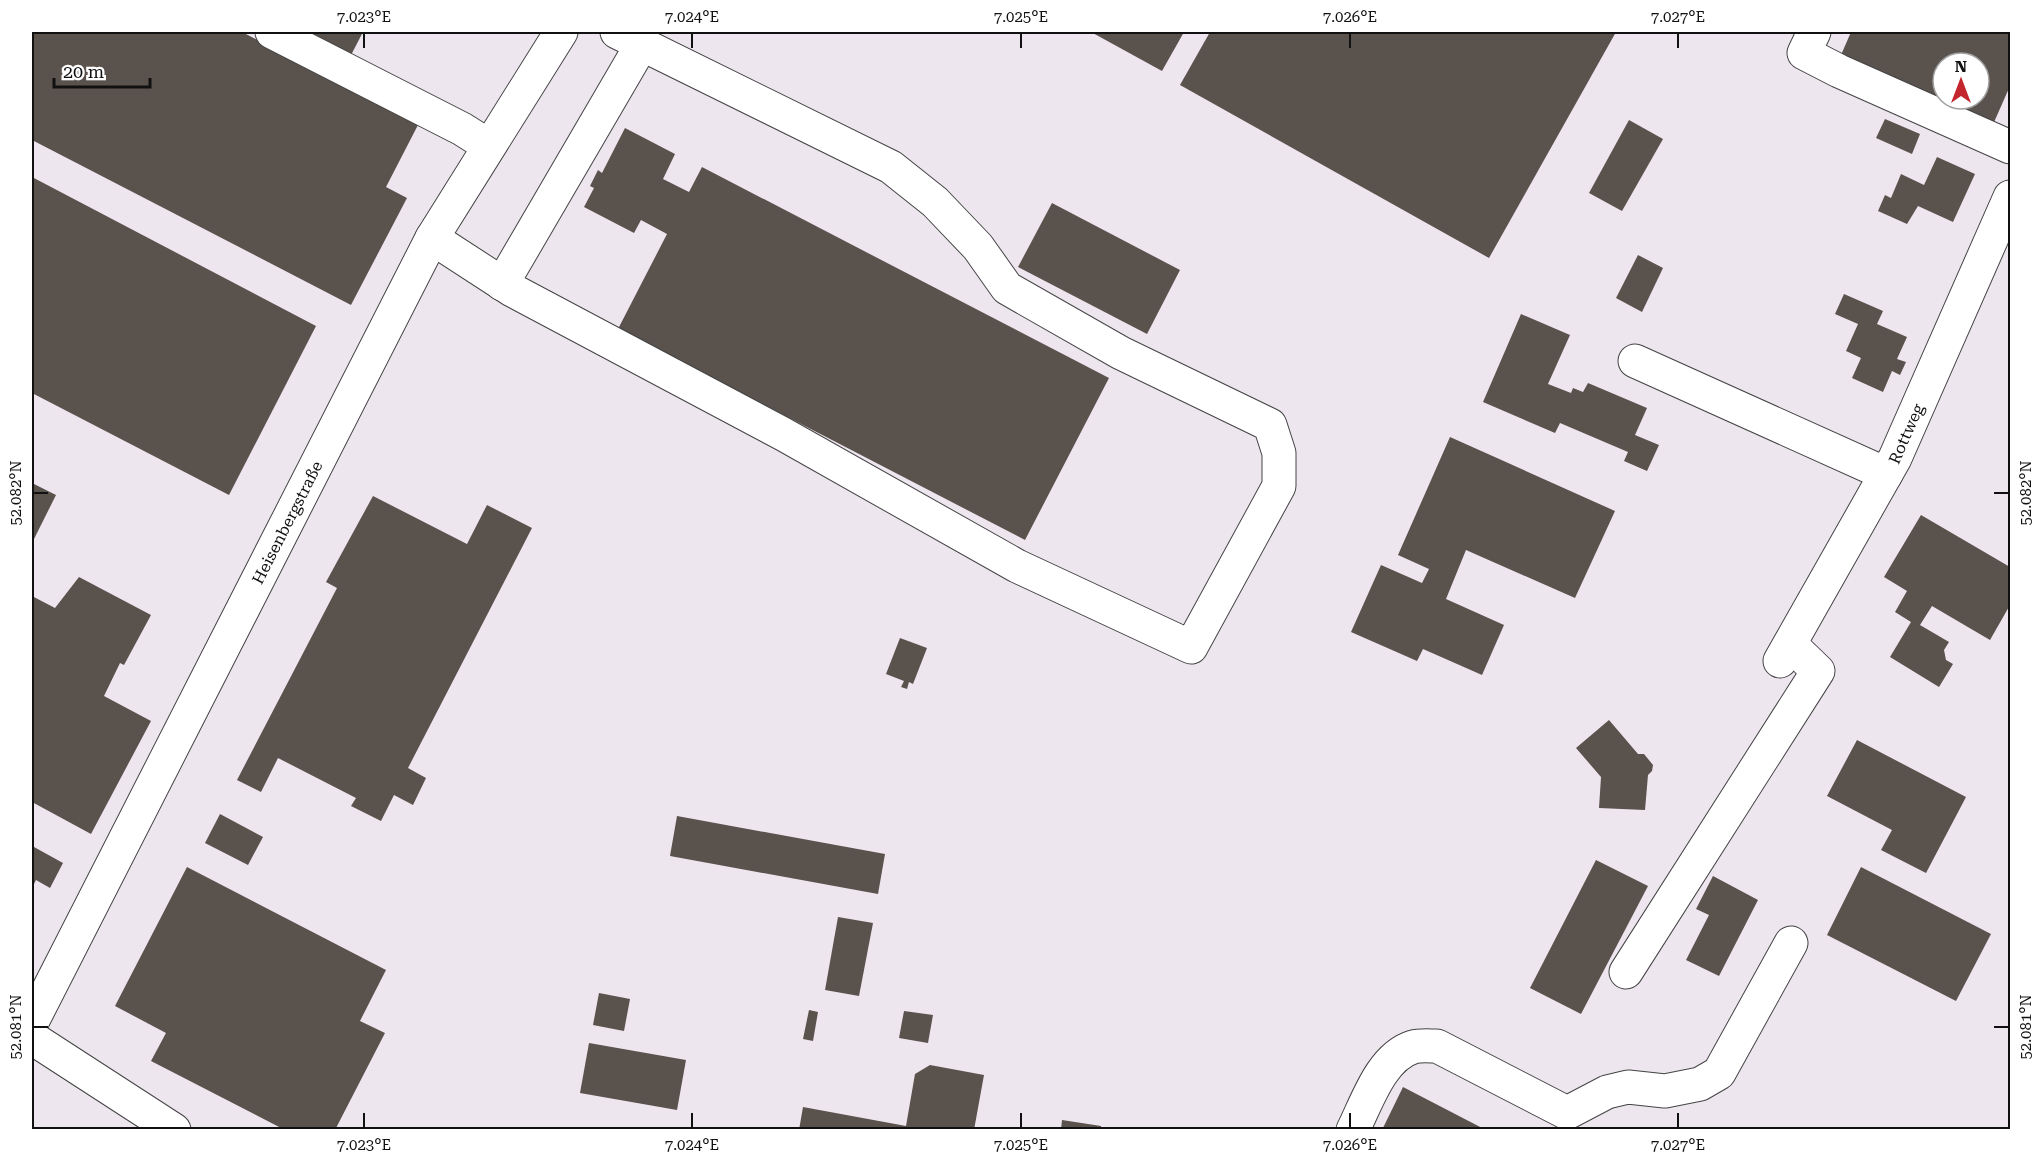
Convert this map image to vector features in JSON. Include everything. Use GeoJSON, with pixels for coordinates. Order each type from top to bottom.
{"type":"FeatureCollection","features":[{"type":"Feature","properties":{"kind":"street"},"geometry":{"type":"LineString","coordinates":[[272,32],[462,129],[489,146]]}},
{"type":"Feature","properties":{"kind":"street","name":"Heisenbergstraße"},"geometry":{"type":"LineString","coordinates":[[32,1022],[432,238],[561,32]]}},
{"type":"Feature","properties":{"kind":"street"},"geometry":{"type":"LineString","coordinates":[[1814,32],[1804,52],[1839,71],[2010,147]]}},
{"type":"Feature","properties":{"kind":"street"},"geometry":{"type":"LineString","coordinates":[[432,238],[502,284],[783,434],[1017,566],[1191,647],[1279,486],[1279,453],[1270,425],[1121,353],[1007,288],[978,247],[942,209],[891,167],[629,38],[502,284]]}},
{"type":"Feature","properties":{"kind":"street","name":"Rottweg"},"geometry":{"type":"LineString","coordinates":[[1626,972],[1818,671],[1785,652],[1886,474],[2010,197]]}},
{"type":"Feature","properties":{"kind":"street"},"geometry":{"type":"LineString","coordinates":[[1635,361],[1886,474]]}},
{"type":"Feature","properties":{"kind":"street"},"geometry":{"type":"LineString","coordinates":[[1353,1130],[1380,1077],[1394,1059],[1413,1047],[1437,1046],[1563,1121],[1607,1092],[1628,1087],[1665,1090],[1700,1084],[1719,1073],[1791,943]]}},
{"type":"Feature","properties":{"kind":"street"},"geometry":{"type":"LineString","coordinates":[[32,1038],[174,1130]]}},
{"type":"Feature","properties":{"kind":"shaded area"},"geometry":{"type":"Polygon","coordinates":[[[32,32],[2010,32],[2010,1129],[32,1129],[32,32]]]}},
{"type":"Feature","properties":{"kind":"building"},"geometry":{"type":"Polygon","coordinates":[[[32,32],[242,32],[419,123],[386,187],[407,198],[351,305],[32,140],[32,32]]]}},
{"type":"Feature","properties":{"kind":"building"},"geometry":{"type":"Polygon","coordinates":[[[300,32],[363,32],[350,57],[300,32]]]}},
{"type":"Feature","properties":{"kind":"building"},"geometry":{"type":"Polygon","coordinates":[[[1091,32],[1184,32],[1162,71],[1091,32]]]}},
{"type":"Feature","properties":{"kind":"building"},"geometry":{"type":"Polygon","coordinates":[[[1210,32],[1616,32],[1489,258],[1180,85],[1210,32]]]}},
{"type":"Feature","properties":{"kind":"building"},"geometry":{"type":"Polygon","coordinates":[[[1851,32],[2010,32],[2010,86],[1991,129],[1950,111],[1991,111],[1991,51],[1931,51],[1931,103],[1838,62],[1851,32]]]}},
{"type":"Feature","properties":{"kind":"building"},"geometry":{"type":"Polygon","coordinates":[[[1885,119],[1920,134],[1912,154],[1876,138],[1885,119]]]}},
{"type":"Feature","properties":{"kind":"building"},"geometry":{"type":"Polygon","coordinates":[[[1629,120],[1663,139],[1622,211],[1589,193],[1629,120]]]}},
{"type":"Feature","properties":{"kind":"building"},"geometry":{"type":"Polygon","coordinates":[[[625,128],[675,154],[663,179],[689,192],[702,167],[1109,378],[1025,540],[618,329],[667,234],[641,220],[634,233],[584,207],[594,188],[590,186],[598,170],[602,173],[625,128]]]}},
{"type":"Feature","properties":{"kind":"building"},"geometry":{"type":"Polygon","coordinates":[[[1937,157],[1975,174],[1953,222],[1918,206],[1907,224],[1878,211],[1885,195],[1891,198],[1901,174],[1924,185],[1937,157]]]}},
{"type":"Feature","properties":{"kind":"building"},"geometry":{"type":"Polygon","coordinates":[[[32,177],[316,326],[229,495],[32,393],[32,177]]]}},
{"type":"Feature","properties":{"kind":"building"},"geometry":{"type":"Polygon","coordinates":[[[1052,203],[1180,270],[1147,334],[1018,267],[1052,203]]]}},
{"type":"Feature","properties":{"kind":"building"},"geometry":{"type":"Polygon","coordinates":[[[1638,255],[1663,268],[1642,312],[1616,298],[1638,255]]]}},
{"type":"Feature","properties":{"kind":"building"},"geometry":{"type":"Polygon","coordinates":[[[1844,294],[1883,311],[1877,324],[1907,337],[1897,359],[1906,362],[1900,375],[1892,371],[1883,392],[1852,378],[1861,358],[1846,351],[1858,324],[1835,314],[1844,294]]]}},
{"type":"Feature","properties":{"kind":"building"},"geometry":{"type":"Polygon","coordinates":[[[1521,314],[1570,335],[1548,384],[1571,393],[1573,388],[1583,392],[1588,383],[1647,408],[1635,435],[1659,445],[1647,471],[1624,461],[1628,452],[1560,423],[1555,433],[1483,402],[1521,314]]]}},
{"type":"Feature","properties":{"kind":"building"},"geometry":{"type":"Polygon","coordinates":[[[1450,437],[1615,511],[1575,598],[1466,550],[1446,599],[1504,625],[1482,675],[1423,649],[1417,661],[1351,632],[1381,565],[1422,583],[1429,569],[1398,555],[1450,437]]]}},
{"type":"Feature","properties":{"kind":"building"},"geometry":{"type":"Polygon","coordinates":[[[32,483],[56,495],[32,543],[32,483]]]}},
{"type":"Feature","properties":{"kind":"building"},"geometry":{"type":"Polygon","coordinates":[[[373,496],[467,544],[487,505],[532,528],[408,768],[426,778],[413,805],[394,795],[381,821],[351,806],[356,798],[278,758],[261,792],[237,780],[337,588],[326,582],[373,496]]]}},
{"type":"Feature","properties":{"kind":"building"},"geometry":{"type":"Polygon","coordinates":[[[1921,515],[2010,567],[2010,605],[1990,640],[1932,606],[1920,625],[1949,642],[1944,650],[1946,660],[1953,664],[1939,687],[1890,657],[1911,622],[1895,612],[1907,591],[1884,577],[1921,515]]]}},
{"type":"Feature","properties":{"kind":"building"},"geometry":{"type":"Polygon","coordinates":[[[79,577],[151,615],[124,665],[120,663],[104,696],[151,721],[91,834],[32,802],[32,596],[55,608],[79,577]]]}},
{"type":"Feature","properties":{"kind":"building"},"geometry":{"type":"Polygon","coordinates":[[[900,638],[927,648],[913,684],[909,682],[907,689],[901,687],[904,681],[886,674],[900,638]]]}},
{"type":"Feature","properties":{"kind":"building"},"geometry":{"type":"Polygon","coordinates":[[[1609,720],[1638,754],[1644,754],[1653,765],[1648,775],[1645,810],[1599,808],[1601,777],[1576,748],[1609,720]]]}},
{"type":"Feature","properties":{"kind":"building"},"geometry":{"type":"Polygon","coordinates":[[[1857,740],[1966,797],[1926,873],[1881,850],[1892,830],[1827,796],[1857,740]]]}},
{"type":"Feature","properties":{"kind":"building"},"geometry":{"type":"Polygon","coordinates":[[[220,814],[263,837],[248,865],[205,843],[220,814]]]}},
{"type":"Feature","properties":{"kind":"building"},"geometry":{"type":"Polygon","coordinates":[[[677,816],[885,854],[878,894],[670,856],[677,816]]]}},
{"type":"Feature","properties":{"kind":"building"},"geometry":{"type":"Polygon","coordinates":[[[34,847],[63,863],[50,888],[36,880],[32,888],[34,847]]]}},
{"type":"Feature","properties":{"kind":"building"},"geometry":{"type":"Polygon","coordinates":[[[1596,860],[1648,886],[1581,1014],[1530,988],[1596,860]]]}},
{"type":"Feature","properties":{"kind":"building"},"geometry":{"type":"Polygon","coordinates":[[[187,867],[386,970],[360,1021],[385,1033],[335,1130],[285,1130],[151,1061],[166,1033],[115,1006],[187,867]]]}},
{"type":"Feature","properties":{"kind":"building"},"geometry":{"type":"Polygon","coordinates":[[[1861,867],[1991,934],[1956,1001],[1827,935],[1861,867]]]}},
{"type":"Feature","properties":{"kind":"building"},"geometry":{"type":"Polygon","coordinates":[[[1713,876],[1758,900],[1719,976],[1686,960],[1709,915],[1696,909],[1713,876]]]}},
{"type":"Feature","properties":{"kind":"building"},"geometry":{"type":"Polygon","coordinates":[[[838,917],[873,923],[859,996],[825,990],[838,917]]]}},
{"type":"Feature","properties":{"kind":"building"},"geometry":{"type":"Polygon","coordinates":[[[599,993],[630,999],[624,1031],[593,1025],[599,993]]]}},
{"type":"Feature","properties":{"kind":"building"},"geometry":{"type":"Polygon","coordinates":[[[809,1010],[818,1012],[813,1041],[803,1039],[809,1010]]]}},
{"type":"Feature","properties":{"kind":"building"},"geometry":{"type":"Polygon","coordinates":[[[904,1011],[933,1015],[928,1043],[899,1038],[904,1011]]]}},
{"type":"Feature","properties":{"kind":"building"},"geometry":{"type":"Polygon","coordinates":[[[589,1043],[686,1060],[677,1110],[580,1093],[589,1043]]]}},
{"type":"Feature","properties":{"kind":"building"},"geometry":{"type":"Polygon","coordinates":[[[930,1065],[984,1075],[974,1130],[799,1130],[803,1107],[906,1126],[915,1074],[930,1065]]]}},
{"type":"Feature","properties":{"kind":"building"},"geometry":{"type":"Polygon","coordinates":[[[1403,1087],[1486,1130],[1382,1130],[1403,1087]]]}},
{"type":"Feature","properties":{"kind":"building"},"geometry":{"type":"Polygon","coordinates":[[[1062,1120],[1101,1126],[1101,1130],[1061,1130],[1062,1120]]]}}]}
